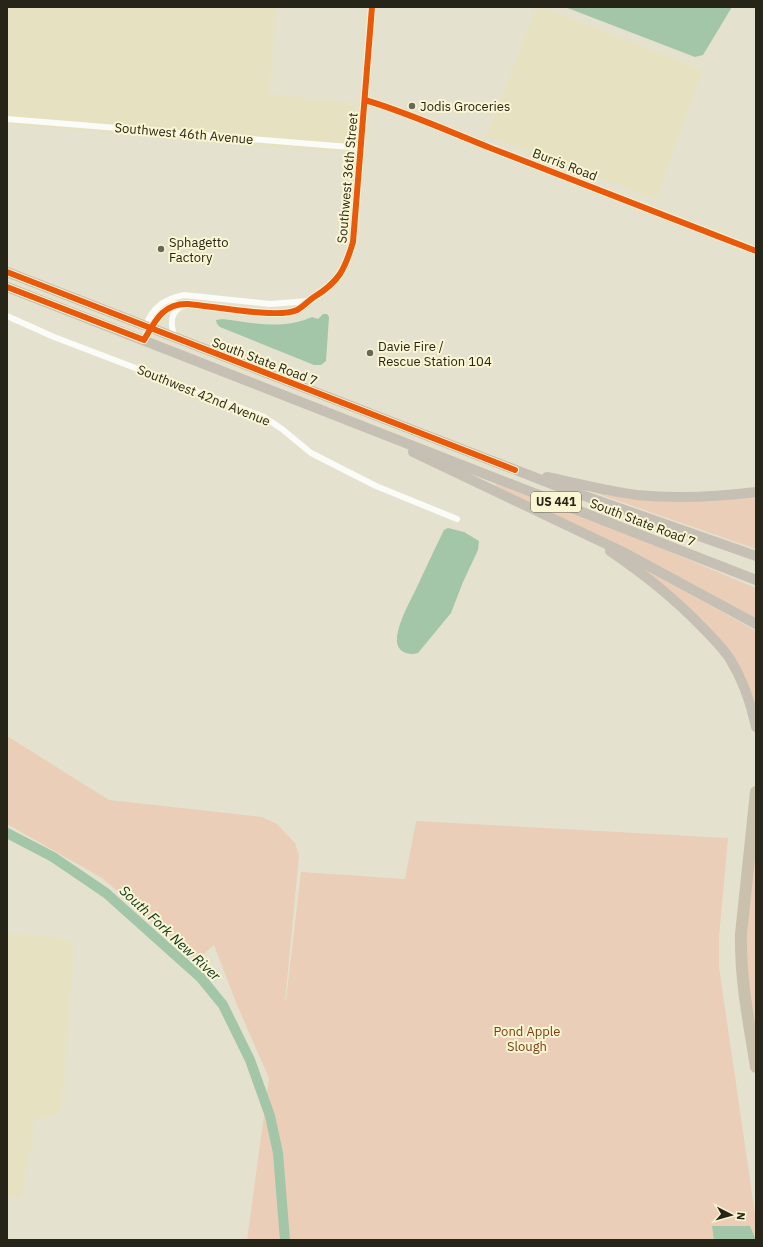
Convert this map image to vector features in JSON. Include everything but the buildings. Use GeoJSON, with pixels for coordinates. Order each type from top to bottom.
{"type":"FeatureCollection","features":[{"type":"Feature","properties":{"kind":"highway"},"geometry":{"type":"LineString","coordinates":[[756,792],[741,934],[742,982],[756,1067]]}},
{"type":"Feature","properties":{"kind":"main road","name":"South State Road 7"},"geometry":{"type":"LineString","coordinates":[[8,273],[607,505],[756,556]]}},
{"type":"Feature","properties":{"kind":"main road","name":"South State Road 7"},"geometry":{"type":"LineString","coordinates":[[7,287],[756,580]]}},
{"type":"Feature","properties":{"kind":"main road"},"geometry":{"type":"LineString","coordinates":[[356,423],[448,469],[579,530],[667,575],[756,624]]}},
{"type":"Feature","properties":{"kind":"main road"},"geometry":{"type":"LineString","coordinates":[[515,470],[637,495],[704,497],[756,492]]}},
{"type":"Feature","properties":{"kind":"main road"},"geometry":{"type":"LineString","coordinates":[[579,530],[646,576],[692,616],[716,641],[729,658],[740,678],[749,698],[756,727]]}},
{"type":"Feature","properties":{"kind":"street","name":"Southwest 36th Street"},"geometry":{"type":"LineString","coordinates":[[148,327],[169,307],[180,303],[265,313],[297,310],[325,290],[337,279],[347,263],[353,242],[362,148],[372,7]]}},
{"type":"Feature","properties":{"kind":"street","name":"Burris Road"},"geometry":{"type":"LineString","coordinates":[[365,100],[390,107],[756,251]]}},
{"type":"Feature","properties":{"kind":"street","name":"Southwest 46th Avenue"},"geometry":{"type":"LineString","coordinates":[[7,119],[362,148]]}},
{"type":"Feature","properties":{"kind":"street","name":"Southwest 36th Street"},"geometry":{"type":"LineString","coordinates":[[144,340],[153,312],[162,303],[171,298],[184,295],[270,304],[309,301]]}},
{"type":"Feature","properties":{"kind":"street"},"geometry":{"type":"LineString","coordinates":[[241,310],[251,306],[254,303]]}},
{"type":"Feature","properties":{"kind":"street"},"geometry":{"type":"LineString","coordinates":[[175,338],[171,324],[173,314],[180,307],[188,304]]}},
{"type":"Feature","properties":{"kind":"street","name":"Southwest 42nd Avenue"},"geometry":{"type":"LineString","coordinates":[[7,316],[54,337],[264,417],[282,428],[311,453],[376,486],[457,519]]}},
{"type":"Feature","properties":{"kind":"shaded area"},"geometry":{"type":"Polygon","coordinates":[[[7,7],[276,7],[269,94],[354,102],[350,153],[7,124],[7,7]]]}},
{"type":"Feature","properties":{"kind":"shaded area"},"geometry":{"type":"Polygon","coordinates":[[[536,7],[542,7],[703,70],[656,199],[487,136],[536,7]]]}},
{"type":"Feature","properties":{"kind":"shaded area"},"geometry":{"type":"Polygon","coordinates":[[[565,7],[732,7],[703,55],[695,57],[565,7]]]}},
{"type":"Feature","properties":{"kind":"shaded area"},"geometry":{"type":"Polygon","coordinates":[[[323,314],[327,314],[329,317],[326,361],[321,365],[314,365],[220,327],[216,320],[222,319],[260,324],[288,324],[303,321],[312,317],[318,319],[323,314]]]}},
{"type":"Feature","properties":{"kind":"shaded area"},"geometry":{"type":"Polygon","coordinates":[[[448,528],[464,532],[479,541],[478,550],[451,613],[418,653],[411,654],[404,652],[399,648],[397,642],[401,622],[444,530],[448,528]]]}},
{"type":"Feature","properties":{"kind":"shaded area"},"geometry":{"type":"Polygon","coordinates":[[[7,933],[59,937],[72,943],[74,950],[61,1108],[54,1116],[34,1118],[23,1192],[18,1198],[7,1197],[7,933]]]}},
{"type":"Feature","properties":{"kind":"shaded area"},"geometry":{"type":"Polygon","coordinates":[[[712,1226],[750,1226],[756,1240],[714,1240],[712,1226]]]}},
{"type":"Feature","properties":{"kind":"green space"},"geometry":{"type":"Polygon","coordinates":[[[496,484],[637,538],[756,588],[756,619],[630,550],[495,486],[496,484]]]}},
{"type":"Feature","properties":{"kind":"green space"},"geometry":{"type":"Polygon","coordinates":[[[587,490],[756,496],[756,549],[587,490]]]}},
{"type":"Feature","properties":{"kind":"green space"},"geometry":{"type":"Polygon","coordinates":[[[633,562],[756,631],[756,708],[746,680],[633,562]]]}},
{"type":"Feature","properties":{"kind":"green space","name":"Pond Apple Slough"},"geometry":{"type":"Polygon","coordinates":[[[7,736],[109,800],[262,817],[277,824],[295,843],[299,856],[285,1002],[301,872],[405,879],[416,821],[728,838],[719,937],[719,967],[756,1221],[756,1240],[247,1240],[269,1078],[237,1005],[214,945],[197,960],[102,878],[7,824],[7,736]]]}},
{"type":"Feature","properties":{"kind":"green space"},"geometry":{"type":"Polygon","coordinates":[[[756,838],[756,1049],[744,961],[756,838]]]}},
{"type":"Feature","properties":{"kind":"waterway","name":"South Fork New River"},"geometry":{"type":"LineString","coordinates":[[7,833],[53,857],[106,893],[201,978],[223,1005],[250,1060],[270,1116],[278,1153],[285,1240]]}},
{"type":"Feature","properties":{"kind":"cycle path"},"geometry":{"type":"LineString","coordinates":[[7,287],[144,340],[161,314],[179,304],[260,313],[288,312],[299,309],[330,286],[344,267],[353,242],[372,7]]}},
{"type":"Feature","properties":{"kind":"cycle path"},"geometry":{"type":"LineString","coordinates":[[365,100],[413,117],[756,251]]}},
{"type":"Feature","properties":{"kind":"cycle path"},"geometry":{"type":"LineString","coordinates":[[7,272],[515,470]]}},
{"type":"Feature","properties":{"kind":"place","name":"Jodis Groceries"},"geometry":{"type":"Point","coordinates":[412,106]}},
{"type":"Feature","properties":{"kind":"place","name":"Sphagetto Factory"},"geometry":{"type":"Point","coordinates":[161,249]}},
{"type":"Feature","properties":{"kind":"place","name":"Davie Fire / Rescue Station 104"},"geometry":{"type":"Point","coordinates":[370,353]}}]}
